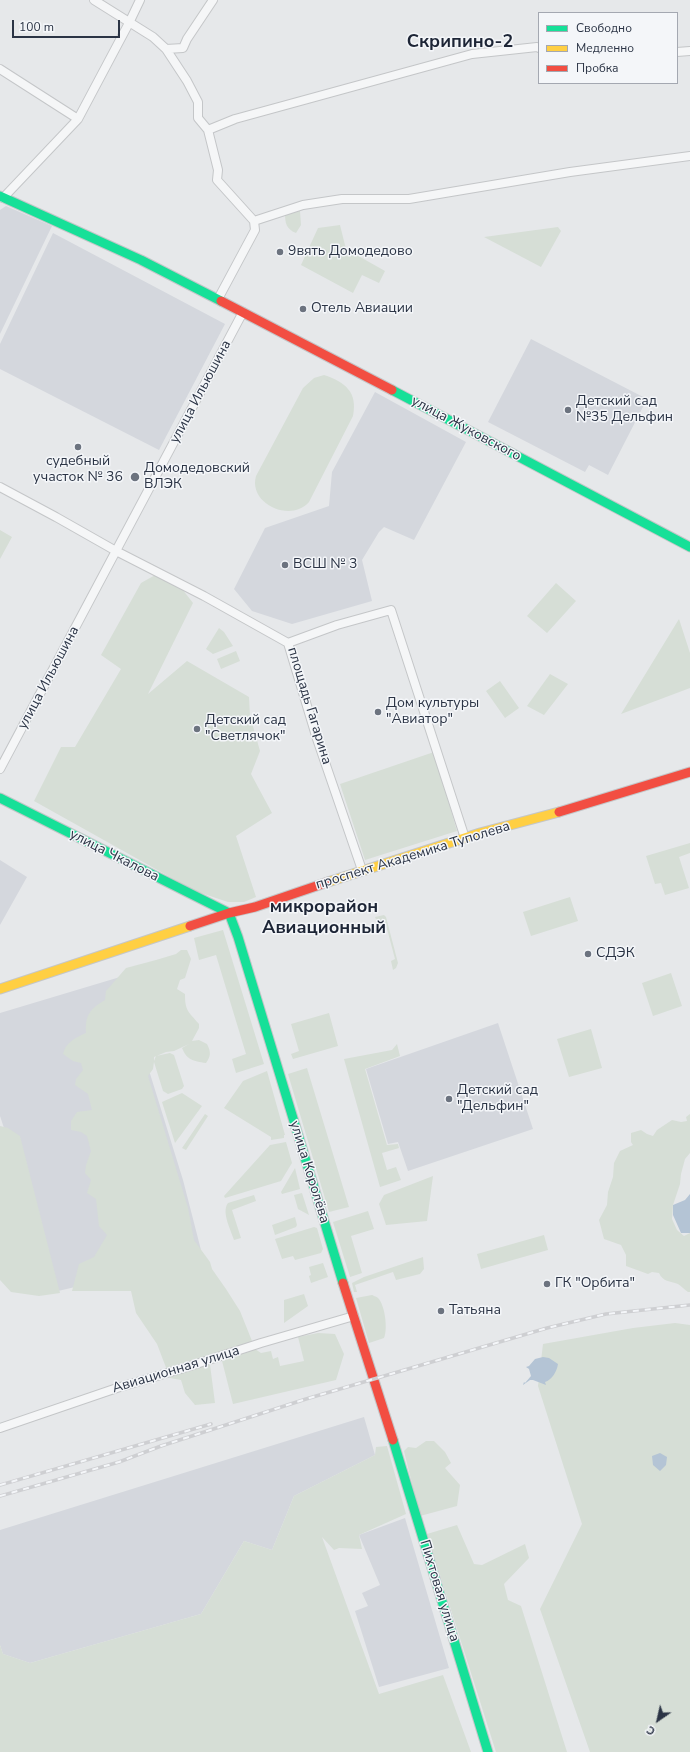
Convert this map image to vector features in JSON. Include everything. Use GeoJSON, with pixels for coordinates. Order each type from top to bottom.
{"type":"FeatureCollection","features":[{"type":"Feature","properties":{"kind":"street"},"geometry":{"type":"LineString","coordinates":[[94,0],[153,37],[166,49],[187,81],[198,102],[198,118],[208,130],[218,170],[217,180],[254,221],[255,230],[218,299]]}},
{"type":"Feature","properties":{"kind":"street"},"geometry":{"type":"LineString","coordinates":[[140,0],[78,119],[2,197],[137,258],[243,312]]}},
{"type":"Feature","properties":{"kind":"street"},"geometry":{"type":"LineString","coordinates":[[166,49],[183,48],[187,39],[213,0]]}},
{"type":"Feature","properties":{"kind":"street"},"geometry":{"type":"LineString","coordinates":[[208,130],[235,119],[465,56],[538,48]]}},
{"type":"Feature","properties":{"kind":"street"},"geometry":{"type":"LineString","coordinates":[[678,52],[690,51]]}},
{"type":"Feature","properties":{"kind":"street"},"geometry":{"type":"LineString","coordinates":[[0,69],[78,119]]}},
{"type":"Feature","properties":{"kind":"street"},"geometry":{"type":"LineString","coordinates":[[254,221],[303,205],[342,199],[409,199],[570,172],[690,156]]}},
{"type":"Feature","properties":{"kind":"street","name":"улица Жуковского"},"geometry":{"type":"LineString","coordinates":[[243,312],[690,547]]}},
{"type":"Feature","properties":{"kind":"street","name":"улица Ильюшина"},"geometry":{"type":"LineString","coordinates":[[0,769],[243,312]]}},
{"type":"Feature","properties":{"kind":"street"},"geometry":{"type":"LineString","coordinates":[[0,487],[116,551],[180,583],[288,643]]}},
{"type":"Feature","properties":{"kind":"street","name":"площадь Гагарина"},"geometry":{"type":"LineString","coordinates":[[362,870],[317,740],[288,643],[337,625],[391,610],[465,838]]}},
{"type":"Feature","properties":{"kind":"street","name":"проспект Академика Туполева"},"geometry":{"type":"LineString","coordinates":[[0,989],[229,913],[256,907],[362,870],[465,838],[583,806],[690,772]]}},
{"type":"Feature","properties":{"kind":"street","name":"улица Чкалова"},"geometry":{"type":"LineString","coordinates":[[0,798],[229,913]]}},
{"type":"Feature","properties":{"kind":"street","name":"улица Королёва"},"geometry":{"type":"LineString","coordinates":[[229,913],[238,937],[333,1252],[390,1430]]}},
{"type":"Feature","properties":{"kind":"street","name":"Авиационная улица"},"geometry":{"type":"LineString","coordinates":[[0,1428],[117,1388],[265,1341],[354,1316]]}},
{"type":"Feature","properties":{"kind":"street","name":"Пихтовая улица"},"geometry":{"type":"LineString","coordinates":[[390,1430],[488,1752]]}},
{"type":"Feature","properties":{"kind":"shaded area"},"geometry":{"type":"Polygon","coordinates":[[[6,206],[52,226],[0,334],[0,210],[6,206]]]}},
{"type":"Feature","properties":{"kind":"shaded area"},"geometry":{"type":"Polygon","coordinates":[[[296,209],[300,211],[301,225],[296,233],[288,228],[285,220],[285,213],[296,209]]]}},
{"type":"Feature","properties":{"kind":"shaded area"},"geometry":{"type":"Polygon","coordinates":[[[340,225],[346,249],[385,271],[379,283],[362,275],[353,293],[301,265],[318,228],[340,225]]]}},
{"type":"Feature","properties":{"kind":"shaded area"},"geometry":{"type":"Polygon","coordinates":[[[558,227],[561,231],[541,267],[484,237],[558,227]]]}},
{"type":"Feature","properties":{"kind":"shaded area"},"geometry":{"type":"Polygon","coordinates":[[[53,233],[225,324],[159,450],[0,369],[0,344],[53,233]]]}},
{"type":"Feature","properties":{"kind":"shaded area","name":"Детский сад №35 Дельфин"},"geometry":{"type":"Polygon","coordinates":[[[531,339],[647,399],[608,475],[589,465],[585,472],[488,422],[531,339]]]}},
{"type":"Feature","properties":{"kind":"shaded area"},"geometry":{"type":"Polygon","coordinates":[[[324,375],[344,385],[352,394],[354,400],[353,416],[309,502],[301,508],[292,511],[273,507],[258,495],[255,486],[256,476],[303,388],[314,378],[324,375]]]}},
{"type":"Feature","properties":{"kind":"shaded area"},"geometry":{"type":"Polygon","coordinates":[[[375,392],[466,442],[414,540],[384,527],[379,532],[362,560],[372,601],[292,624],[252,611],[234,589],[265,528],[329,506],[332,472],[375,392]]]}},
{"type":"Feature","properties":{"kind":"shaded area"},"geometry":{"type":"Polygon","coordinates":[[[0,530],[12,537],[0,559],[0,530]]]}},
{"type":"Feature","properties":{"kind":"shaded area"},"geometry":{"type":"Polygon","coordinates":[[[157,574],[179,585],[193,603],[148,694],[187,661],[249,697],[250,716],[260,751],[251,774],[272,813],[236,836],[256,897],[244,902],[228,902],[195,891],[34,801],[61,747],[75,747],[121,669],[101,655],[141,583],[157,574]]]}},
{"type":"Feature","properties":{"kind":"shaded area"},"geometry":{"type":"Polygon","coordinates":[[[556,583],[576,601],[547,633],[527,616],[556,583]]]}},
{"type":"Feature","properties":{"kind":"shaded area"},"geometry":{"type":"Polygon","coordinates":[[[679,619],[690,653],[690,688],[621,714],[679,619]]]}},
{"type":"Feature","properties":{"kind":"shaded area"},"geometry":{"type":"Polygon","coordinates":[[[219,628],[224,632],[233,646],[213,654],[206,649],[219,628]]]}},
{"type":"Feature","properties":{"kind":"shaded area"},"geometry":{"type":"Polygon","coordinates":[[[236,651],[240,661],[221,669],[217,659],[236,651]]]}},
{"type":"Feature","properties":{"kind":"shaded area"},"geometry":{"type":"Polygon","coordinates":[[[550,674],[568,684],[544,715],[527,706],[550,674]]]}},
{"type":"Feature","properties":{"kind":"shaded area"},"geometry":{"type":"Polygon","coordinates":[[[500,681],[519,708],[505,718],[486,691],[500,681]]]}},
{"type":"Feature","properties":{"kind":"shaded area"},"geometry":{"type":"Polygon","coordinates":[[[434,752],[457,831],[365,860],[340,784],[434,752]]]}},
{"type":"Feature","properties":{"kind":"shaded area"},"geometry":{"type":"Polygon","coordinates":[[[690,843],[690,853],[679,857],[689,888],[665,895],[661,883],[655,884],[646,856],[690,843]]]}},
{"type":"Feature","properties":{"kind":"shaded area"},"geometry":{"type":"Polygon","coordinates":[[[0,860],[27,877],[0,925],[0,860]]]}},
{"type":"Feature","properties":{"kind":"shaded area"},"geometry":{"type":"Polygon","coordinates":[[[570,897],[578,921],[531,936],[523,912],[570,897]]]}},
{"type":"Feature","properties":{"kind":"shaded area"},"geometry":{"type":"Polygon","coordinates":[[[384,915],[386,917],[398,963],[396,968],[393,970],[391,961],[395,959],[386,925],[379,927],[375,917],[384,915]]]}},
{"type":"Feature","properties":{"kind":"shaded area"},"geometry":{"type":"Polygon","coordinates":[[[223,930],[264,1064],[236,1073],[232,1059],[246,1054],[216,955],[199,960],[194,938],[223,930]]]}},
{"type":"Feature","properties":{"kind":"shaded area"},"geometry":{"type":"Polygon","coordinates":[[[181,950],[187,950],[191,959],[185,978],[180,980],[177,989],[185,994],[187,1008],[199,1024],[199,1028],[192,1041],[199,1040],[207,1044],[210,1056],[206,1063],[197,1062],[191,1059],[186,1055],[182,1048],[189,1044],[174,1051],[166,1052],[157,1056],[170,1053],[174,1055],[184,1086],[182,1089],[168,1094],[163,1091],[154,1062],[153,1069],[148,1076],[188,1208],[194,1240],[210,1262],[212,1269],[240,1311],[252,1341],[209,1357],[215,1403],[195,1405],[185,1393],[181,1380],[170,1378],[157,1344],[136,1313],[131,1291],[72,1291],[79,1264],[94,1257],[107,1235],[99,1226],[96,1199],[87,1193],[91,1180],[85,1173],[91,1151],[87,1136],[81,1132],[71,1130],[71,1121],[77,1112],[92,1110],[88,1094],[75,1085],[76,1079],[83,1070],[81,1063],[73,1061],[63,1054],[64,1050],[69,1043],[86,1033],[86,1022],[90,1013],[96,1006],[105,1000],[106,991],[126,968],[176,954],[181,950]]]}},
{"type":"Feature","properties":{"kind":"shaded area"},"geometry":{"type":"Polygon","coordinates":[[[671,973],[682,1006],[653,1016],[642,983],[671,973]]]}},
{"type":"Feature","properties":{"kind":"shaded area"},"geometry":{"type":"Polygon","coordinates":[[[120,977],[183,1180],[201,1250],[186,1261],[58,1291],[0,1116],[0,1013],[120,977]]]}},
{"type":"Feature","properties":{"kind":"shaded area"},"geometry":{"type":"Polygon","coordinates":[[[329,1013],[338,1046],[293,1059],[291,1054],[299,1051],[291,1024],[329,1013]]]}},
{"type":"Feature","properties":{"kind":"shaded area","name":"Детский сад \"Дельфин\""},"geometry":{"type":"Polygon","coordinates":[[[498,1023],[533,1129],[408,1171],[398,1142],[388,1144],[366,1069],[498,1023]]]}},
{"type":"Feature","properties":{"kind":"shaded area"},"geometry":{"type":"Polygon","coordinates":[[[591,1029],[602,1068],[569,1077],[557,1039],[591,1029]]]}},
{"type":"Feature","properties":{"kind":"shaded area"},"geometry":{"type":"Polygon","coordinates":[[[397,1044],[400,1056],[365,1069],[387,1145],[398,1144],[399,1148],[382,1153],[387,1170],[396,1167],[401,1180],[380,1187],[344,1059],[392,1050],[397,1044]]]}},
{"type":"Feature","properties":{"kind":"shaded area"},"geometry":{"type":"Polygon","coordinates":[[[307,1068],[349,1207],[329,1212],[288,1074],[307,1068]]]}},
{"type":"Feature","properties":{"kind":"shaded area"},"geometry":{"type":"Polygon","coordinates":[[[267,1071],[285,1135],[284,1138],[271,1140],[271,1137],[224,1108],[243,1081],[267,1071]]]}},
{"type":"Feature","properties":{"kind":"shaded area"},"geometry":{"type":"Polygon","coordinates":[[[182,1093],[202,1106],[175,1143],[162,1102],[182,1093]]]}},
{"type":"Feature","properties":{"kind":"shaded area"},"geometry":{"type":"Polygon","coordinates":[[[205,1114],[208,1116],[186,1150],[182,1148],[205,1114]]]}},
{"type":"Feature","properties":{"kind":"shaded area"},"geometry":{"type":"Polygon","coordinates":[[[690,1114],[690,1153],[685,1159],[680,1184],[673,1205],[672,1219],[677,1230],[684,1236],[690,1233],[690,1292],[688,1292],[678,1284],[665,1280],[659,1273],[652,1272],[648,1274],[626,1266],[626,1255],[621,1245],[604,1239],[599,1220],[607,1205],[608,1192],[613,1177],[614,1163],[620,1151],[633,1145],[631,1142],[631,1133],[641,1130],[653,1136],[657,1130],[672,1120],[681,1122],[687,1121],[686,1117],[690,1114]]]}},
{"type":"Feature","properties":{"kind":"shaded area"},"geometry":{"type":"Polygon","coordinates":[[[0,1126],[8,1128],[20,1136],[60,1293],[39,1296],[11,1292],[0,1280],[0,1126]]]}},
{"type":"Feature","properties":{"kind":"shaded area"},"geometry":{"type":"Polygon","coordinates":[[[286,1142],[292,1163],[281,1181],[225,1198],[224,1196],[270,1145],[286,1142]]]}},
{"type":"Feature","properties":{"kind":"shaded area"},"geometry":{"type":"Polygon","coordinates":[[[295,1168],[300,1189],[282,1194],[281,1192],[295,1168]]]}},
{"type":"Feature","properties":{"kind":"shaded area"},"geometry":{"type":"Polygon","coordinates":[[[433,1176],[427,1221],[386,1225],[379,1204],[384,1195],[433,1176]]]}},
{"type":"Feature","properties":{"kind":"shaded area"},"geometry":{"type":"Polygon","coordinates":[[[302,1193],[309,1215],[298,1209],[294,1195],[302,1193]]]}},
{"type":"Feature","properties":{"kind":"shaded area"},"geometry":{"type":"Polygon","coordinates":[[[254,1195],[256,1201],[232,1210],[241,1238],[234,1240],[226,1216],[226,1207],[228,1203],[254,1195]]]}},
{"type":"Feature","properties":{"kind":"shaded area"},"geometry":{"type":"Polygon","coordinates":[[[368,1211],[374,1229],[351,1236],[362,1273],[350,1277],[333,1222],[368,1211]]]}},
{"type":"Feature","properties":{"kind":"shaded area"},"geometry":{"type":"Polygon","coordinates":[[[295,1217],[296,1227],[275,1235],[272,1225],[295,1217]]]}},
{"type":"Feature","properties":{"kind":"shaded area"},"geometry":{"type":"Polygon","coordinates":[[[314,1227],[317,1228],[323,1249],[321,1253],[295,1260],[293,1256],[282,1259],[275,1239],[314,1227]]]}},
{"type":"Feature","properties":{"kind":"shaded area"},"geometry":{"type":"Polygon","coordinates":[[[544,1235],[548,1250],[481,1269],[477,1254],[544,1235]]]}},
{"type":"Feature","properties":{"kind":"shaded area"},"geometry":{"type":"Polygon","coordinates":[[[423,1257],[424,1269],[420,1274],[396,1280],[393,1272],[355,1285],[357,1292],[354,1292],[352,1283],[364,1277],[423,1257]]]}},
{"type":"Feature","properties":{"kind":"shaded area"},"geometry":{"type":"Polygon","coordinates":[[[323,1263],[328,1277],[311,1283],[309,1267],[323,1263]]]}},
{"type":"Feature","properties":{"kind":"shaded area"},"geometry":{"type":"Polygon","coordinates":[[[304,1294],[308,1306],[284,1323],[284,1300],[304,1294]]]}},
{"type":"Feature","properties":{"kind":"shaded area"},"geometry":{"type":"Polygon","coordinates":[[[372,1295],[380,1301],[385,1317],[386,1329],[384,1338],[369,1343],[356,1298],[372,1295]]]}},
{"type":"Feature","properties":{"kind":"shaded area"},"geometry":{"type":"Polygon","coordinates":[[[675,1323],[690,1325],[690,1752],[590,1752],[540,1609],[582,1524],[538,1386],[543,1344],[633,1328],[675,1323]]]}},
{"type":"Feature","properties":{"kind":"shaded area"},"geometry":{"type":"Polygon","coordinates":[[[318,1333],[335,1334],[344,1354],[336,1380],[233,1404],[222,1361],[255,1349],[261,1353],[271,1351],[273,1359],[278,1357],[280,1366],[304,1361],[298,1337],[318,1333]]]}},
{"type":"Feature","properties":{"kind":"shaded area"},"geometry":{"type":"Polygon","coordinates":[[[364,1417],[375,1455],[294,1496],[272,1550],[244,1541],[201,1614],[30,1663],[3,1654],[0,1645],[0,1530],[364,1417]]]}},
{"type":"Feature","properties":{"kind":"shaded area"},"geometry":{"type":"Polygon","coordinates":[[[426,1441],[434,1441],[445,1452],[451,1463],[445,1468],[460,1485],[457,1506],[420,1516],[404,1451],[408,1447],[416,1448],[426,1441]]]}},
{"type":"Feature","properties":{"kind":"shaded area"},"geometry":{"type":"Polygon","coordinates":[[[387,1446],[406,1514],[359,1535],[362,1549],[339,1548],[334,1550],[322,1537],[379,1694],[443,1675],[471,1752],[0,1752],[0,1645],[3,1654],[30,1663],[201,1614],[244,1541],[272,1550],[294,1496],[375,1455],[376,1447],[387,1446]]]}},
{"type":"Feature","properties":{"kind":"shaded area"},"geometry":{"type":"Polygon","coordinates":[[[405,1518],[449,1668],[379,1687],[355,1611],[368,1606],[362,1593],[380,1585],[359,1535],[405,1518]]]}},
{"type":"Feature","properties":{"kind":"shaded area"},"geometry":{"type":"Polygon","coordinates":[[[457,1525],[474,1564],[482,1565],[525,1544],[529,1558],[504,1584],[508,1600],[521,1606],[567,1752],[496,1752],[427,1534],[457,1525]]]}},
{"type":"Feature","properties":{"kind":"water"},"geometry":{"type":"Polygon","coordinates":[[[690,1194],[690,1233],[681,1233],[673,1215],[673,1205],[685,1200],[690,1194]]]}},
{"type":"Feature","properties":{"kind":"water"},"geometry":{"type":"Polygon","coordinates":[[[543,1357],[549,1358],[558,1364],[554,1375],[545,1382],[546,1385],[530,1380],[523,1385],[524,1382],[525,1383],[531,1376],[529,1369],[526,1367],[529,1366],[535,1359],[543,1357]]]}},
{"type":"Feature","properties":{"kind":"water"},"geometry":{"type":"Polygon","coordinates":[[[660,1453],[667,1457],[666,1465],[660,1471],[653,1465],[652,1456],[660,1453]]]}},
{"type":"Feature","properties":{"kind":"railway"},"geometry":{"type":"LineString","coordinates":[[0,1496],[119,1462],[161,1446],[306,1399],[547,1328],[606,1314],[690,1305]]}},
{"type":"Feature","properties":{"kind":"railway"},"geometry":{"type":"LineString","coordinates":[[0,1485],[211,1424]]}},
{"type":"Feature","properties":{"kind":"traffic: fast"},"geometry":{"type":"LineString","coordinates":[[0,196],[141,260],[221,301]]}},
{"type":"Feature","properties":{"kind":"traffic: fast"},"geometry":{"type":"LineString","coordinates":[[392,390],[690,547]]}},
{"type":"Feature","properties":{"kind":"traffic: fast"},"geometry":{"type":"LineString","coordinates":[[0,798],[229,913]]}},
{"type":"Feature","properties":{"kind":"traffic: fast"},"geometry":{"type":"LineString","coordinates":[[229,913],[238,937],[343,1283]]}},
{"type":"Feature","properties":{"kind":"traffic: fast"},"geometry":{"type":"LineString","coordinates":[[393,1440],[488,1752]]}},
{"type":"Feature","properties":{"kind":"traffic: slow"},"geometry":{"type":"LineString","coordinates":[[328,882],[480,833],[559,812]]}},
{"type":"Feature","properties":{"kind":"traffic: slow"},"geometry":{"type":"LineString","coordinates":[[0,989],[190,926]]}},
{"type":"Feature","properties":{"kind":"traffic: jam"},"geometry":{"type":"LineString","coordinates":[[221,301],[392,390]]}},
{"type":"Feature","properties":{"kind":"traffic: jam"},"geometry":{"type":"LineString","coordinates":[[559,812],[690,772]]}},
{"type":"Feature","properties":{"kind":"traffic: jam"},"geometry":{"type":"LineString","coordinates":[[190,926],[229,913],[255,907],[328,882]]}},
{"type":"Feature","properties":{"kind":"traffic: jam"},"geometry":{"type":"LineString","coordinates":[[343,1283],[393,1440]]}},
{"type":"Feature","properties":{"kind":"place","name":"9вять Домодедово"},"geometry":{"type":"Point","coordinates":[280,252]}},
{"type":"Feature","properties":{"kind":"place","name":"Отель Авиации"},"geometry":{"type":"Point","coordinates":[303,309]}},
{"type":"Feature","properties":{"kind":"place","name":"Детский сад №35 Дельфин"},"geometry":{"type":"Point","coordinates":[568,410]}},
{"type":"Feature","properties":{"kind":"place","name":"судебный участок № 36"},"geometry":{"type":"Point","coordinates":[78,447]}},
{"type":"Feature","properties":{"kind":"place","name":"Домодедовский ВЛЭК"},"geometry":{"type":"Point","coordinates":[135,477]}},
{"type":"Feature","properties":{"kind":"place","name":"ВСШ № 3"},"geometry":{"type":"Point","coordinates":[285,565]}},
{"type":"Feature","properties":{"kind":"place","name":"Дом культуры \"Авиатор\""},"geometry":{"type":"Point","coordinates":[378,712]}},
{"type":"Feature","properties":{"kind":"place","name":"Детский сад \"Светлячок\""},"geometry":{"type":"Point","coordinates":[197,729]}},
{"type":"Feature","properties":{"kind":"place","name":"СДЭК"},"geometry":{"type":"Point","coordinates":[588,954]}},
{"type":"Feature","properties":{"kind":"place","name":"Детский сад \"Дельфин\""},"geometry":{"type":"Point","coordinates":[449,1099]}},
{"type":"Feature","properties":{"kind":"place","name":"ГК \"Орбита\""},"geometry":{"type":"Point","coordinates":[547,1284]}},
{"type":"Feature","properties":{"kind":"place","name":"Татьяна"},"geometry":{"type":"Point","coordinates":[441,1311]}},
{"type":"Feature","properties":{"kind":"district","name":"Скрипино-2"},"geometry":{"type":"Point","coordinates":[460,43]}},
{"type":"Feature","properties":{"kind":"district","name":"микрорайон Авиационный"},"geometry":{"type":"Point","coordinates":[324,918]}}]}
